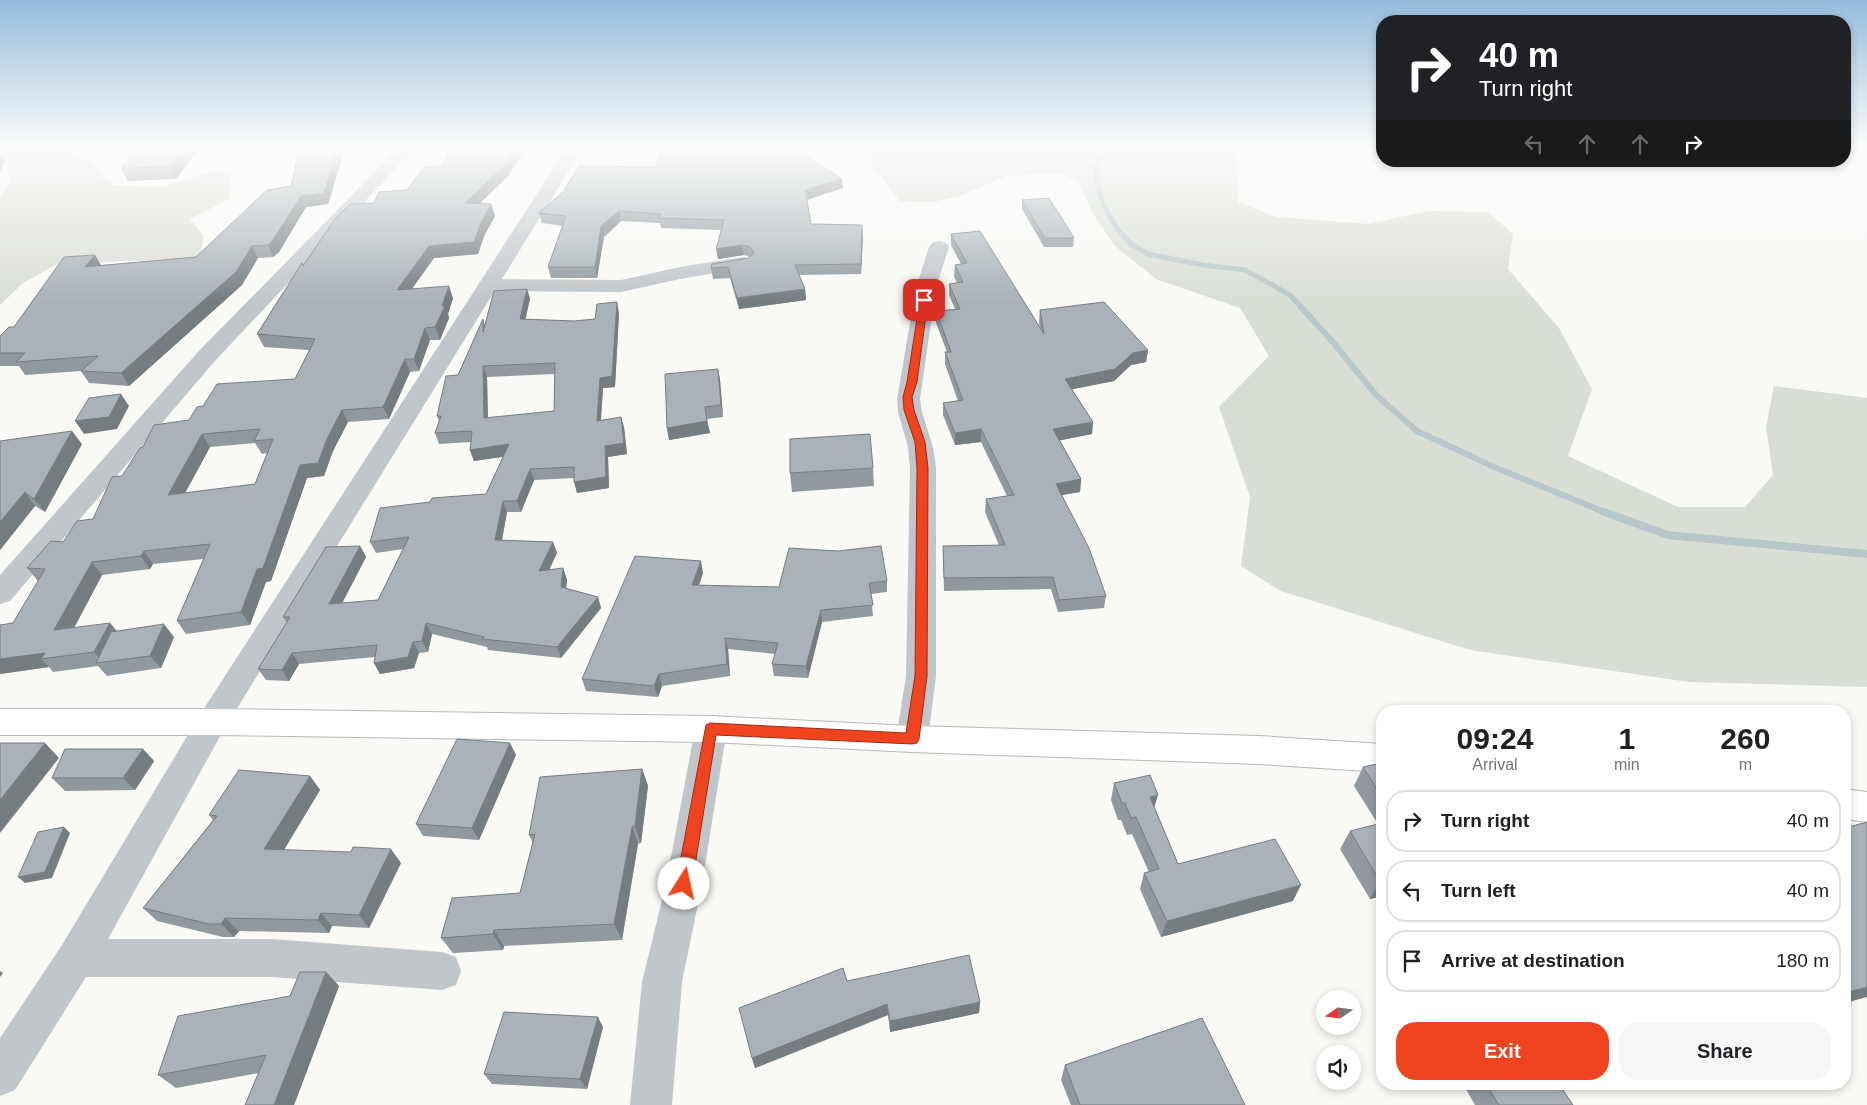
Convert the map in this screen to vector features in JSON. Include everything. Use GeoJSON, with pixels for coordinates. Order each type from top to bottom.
{"type":"FeatureCollection","features":[{"type":"Feature","properties":{"kind":"highway"},"geometry":{"type":"LineString","coordinates":[[0,722],[212,722],[710,729],[912,739],[1260,750],[1376,758]]}},
{"type":"Feature","properties":{"kind":"highway"},"geometry":{"type":"LineString","coordinates":[[1851,805],[1867,807]]}},
{"type":"Feature","properties":{"kind":"street"},"geometry":{"type":"LineString","coordinates":[[0,594],[206,357],[359,198]]}},
{"type":"Feature","properties":{"kind":"street"},"geometry":{"type":"LineString","coordinates":[[0,1075],[76,958],[212,722],[544,198]]}},
{"type":"Feature","properties":{"kind":"street"},"geometry":{"type":"LineString","coordinates":[[912,739],[921,676],[923,468],[920,442],[909,410],[908,397],[912,382],[926,288],[939,247]]}},
{"type":"Feature","properties":{"kind":"street"},"geometry":{"type":"LineString","coordinates":[[488,286],[621,286],[680,273],[743,263]]}},
{"type":"Feature","properties":{"kind":"street"},"geometry":{"type":"LineString","coordinates":[[651,1105],[662,982],[684,884],[710,729]]}},
{"type":"Feature","properties":{"kind":"street"},"geometry":{"type":"LineString","coordinates":[[76,958],[272,958],[442,972]]}},
{"type":"Feature","properties":{"kind":"shaded area"},"geometry":{"type":"Polygon","coordinates":[[[229,198],[190,219],[204,236],[199,259],[59,263],[23,283],[0,305],[0,199],[229,198]]]}},
{"type":"Feature","properties":{"kind":"shaded area"},"geometry":{"type":"Polygon","coordinates":[[[897,198],[954,198],[933,202],[900,201],[897,198]]]}},
{"type":"Feature","properties":{"kind":"shaded area"},"geometry":{"type":"Polygon","coordinates":[[[1085,198],[1238,198],[1238,202],[1276,217],[1368,224],[1429,211],[1488,212],[1513,234],[1508,269],[1559,328],[1592,389],[1568,456],[1678,507],[1745,507],[1773,475],[1766,427],[1774,386],[1867,398],[1867,687],[1689,682],[1470,650],[1281,591],[1241,566],[1250,497],[1219,407],[1269,356],[1240,308],[1156,279],[1114,245],[1092,212],[1085,198]]]}},
{"type":"Feature","properties":{"kind":"building"},"geometry":{"type":"Polygon","coordinates":[[[259,198],[300,198],[268,245],[252,246],[236,272],[121,373],[81,371],[98,356],[16,362],[25,353],[0,353],[0,336],[9,327],[14,327],[64,257],[95,255],[85,267],[196,257],[259,198]]]}},
{"type":"Feature","properties":{"kind":"building"},"geometry":{"type":"Polygon","coordinates":[[[376,198],[471,198],[465,203],[491,204],[474,242],[429,246],[397,290],[449,286],[442,306],[445,306],[435,327],[425,328],[414,359],[405,359],[383,407],[342,410],[327,439],[318,463],[300,465],[263,568],[257,569],[241,612],[177,621],[210,544],[144,551],[141,556],[92,562],[54,630],[110,623],[94,652],[41,659],[45,653],[0,659],[0,625],[13,623],[45,569],[27,568],[51,541],[63,542],[77,521],[93,519],[112,477],[122,476],[140,448],[143,447],[154,425],[189,420],[197,407],[203,406],[217,384],[295,379],[315,339],[257,334],[302,263],[303,266],[335,219],[350,204],[374,203],[376,198]],[[260,429],[202,434],[168,495],[255,484],[273,439],[254,441],[260,429]]]}},
{"type":"Feature","properties":{"kind":"building"},"geometry":{"type":"Polygon","coordinates":[[[557,198],[806,198],[811,224],[862,225],[861,264],[795,265],[805,289],[737,298],[728,267],[711,268],[712,264],[749,258],[754,253],[750,247],[742,245],[716,249],[724,220],[659,218],[661,214],[619,211],[601,226],[595,267],[548,267],[566,216],[539,213],[557,198]]]}},
{"type":"Feature","properties":{"kind":"building"},"geometry":{"type":"Polygon","coordinates":[[[1049,198],[1074,238],[1045,238],[1022,200],[1049,198]]]}},
{"type":"Feature","properties":{"kind":"building"},"geometry":{"type":"Polygon","coordinates":[[[980,231],[1044,334],[1040,310],[1104,302],[1148,350],[1133,353],[1115,369],[1065,379],[1093,422],[1053,429],[1081,479],[1056,484],[1089,548],[1106,596],[1059,600],[1053,577],[944,578],[943,546],[1005,545],[986,499],[1014,495],[981,429],[955,433],[943,403],[963,400],[945,352],[951,352],[936,311],[960,309],[949,284],[963,282],[955,265],[967,263],[951,234],[980,231]]]}},
{"type":"Feature","properties":{"kind":"building"},"geometry":{"type":"Polygon","coordinates":[[[527,289],[520,319],[574,321],[595,319],[597,304],[617,302],[612,376],[600,378],[597,421],[621,417],[624,443],[605,446],[606,477],[574,482],[574,467],[530,469],[517,501],[503,501],[495,540],[553,542],[539,571],[563,568],[561,587],[598,597],[557,647],[483,639],[484,637],[426,623],[422,641],[413,642],[408,657],[374,663],[377,645],[292,653],[282,670],[258,669],[290,617],[283,617],[326,547],[360,546],[329,604],[378,600],[409,537],[370,542],[380,508],[430,502],[432,498],[486,494],[509,444],[470,450],[472,431],[435,433],[441,416],[437,416],[446,376],[458,375],[483,319],[483,332],[494,291],[527,289]],[[555,363],[483,366],[484,418],[554,411],[555,363]]]}},
{"type":"Feature","properties":{"kind":"building"},"geometry":{"type":"Polygon","coordinates":[[[718,369],[721,405],[705,407],[707,421],[667,428],[665,374],[718,369]]]}},
{"type":"Feature","properties":{"kind":"building"},"geometry":{"type":"Polygon","coordinates":[[[121,394],[109,417],[75,421],[89,398],[121,394]]]}},
{"type":"Feature","properties":{"kind":"building"},"geometry":{"type":"Polygon","coordinates":[[[72,431],[34,499],[25,492],[0,522],[0,441],[72,431]]]}},
{"type":"Feature","properties":{"kind":"building"},"geometry":{"type":"Polygon","coordinates":[[[870,434],[873,468],[790,473],[790,439],[870,434]]]}},
{"type":"Feature","properties":{"kind":"building"},"geometry":{"type":"Polygon","coordinates":[[[881,546],[887,581],[869,583],[873,605],[821,610],[806,666],[772,664],[778,643],[725,638],[727,664],[659,674],[654,686],[582,679],[635,556],[701,561],[692,585],[779,587],[789,548],[838,551],[881,546]]]}},
{"type":"Feature","properties":{"kind":"building"},"geometry":{"type":"Polygon","coordinates":[[[164,624],[150,656],[96,663],[111,632],[164,624]]]}},
{"type":"Feature","properties":{"kind":"building"},"geometry":{"type":"Polygon","coordinates":[[[457,739],[510,743],[472,828],[416,824],[457,739]]]}},
{"type":"Feature","properties":{"kind":"building"},"geometry":{"type":"Polygon","coordinates":[[[0,743],[45,743],[0,800],[0,743]]]}},
{"type":"Feature","properties":{"kind":"building"},"geometry":{"type":"Polygon","coordinates":[[[65,749],[143,749],[123,778],[52,778],[65,749]]]}},
{"type":"Feature","properties":{"kind":"building"},"geometry":{"type":"Polygon","coordinates":[[[1376,764],[1376,788],[1363,767],[1376,764]]]}},
{"type":"Feature","properties":{"kind":"building"},"geometry":{"type":"Polygon","coordinates":[[[642,769],[635,826],[632,827],[614,924],[494,930],[493,934],[441,938],[452,898],[520,893],[535,834],[529,835],[540,777],[642,769]]]}},
{"type":"Feature","properties":{"kind":"building"},"geometry":{"type":"Polygon","coordinates":[[[239,770],[310,776],[264,849],[351,852],[353,847],[391,849],[359,915],[321,913],[318,920],[225,918],[221,924],[209,924],[143,908],[217,816],[209,815],[239,770]]]}},
{"type":"Feature","properties":{"kind":"building"},"geometry":{"type":"Polygon","coordinates":[[[1150,775],[1158,795],[1150,797],[1178,864],[1275,839],[1301,885],[1167,921],[1144,873],[1159,869],[1136,817],[1131,818],[1125,803],[1122,803],[1114,783],[1150,775]]]}},
{"type":"Feature","properties":{"kind":"building"},"geometry":{"type":"Polygon","coordinates":[[[1867,822],[1867,987],[1851,991],[1851,826],[1867,822]]]}},
{"type":"Feature","properties":{"kind":"building"},"geometry":{"type":"Polygon","coordinates":[[[1376,824],[1376,874],[1350,831],[1376,824]]]}},
{"type":"Feature","properties":{"kind":"building"},"geometry":{"type":"Polygon","coordinates":[[[64,827],[45,872],[18,877],[38,832],[64,827]]]}},
{"type":"Feature","properties":{"kind":"building"},"geometry":{"type":"Polygon","coordinates":[[[969,955],[980,1002],[890,1021],[887,1004],[752,1058],[739,1008],[843,968],[847,981],[969,955]]]}},
{"type":"Feature","properties":{"kind":"building"},"geometry":{"type":"Polygon","coordinates":[[[300,972],[326,972],[274,1105],[245,1105],[266,1055],[158,1075],[178,1016],[290,996],[300,972]]]}},
{"type":"Feature","properties":{"kind":"building"},"geometry":{"type":"Polygon","coordinates":[[[504,1012],[598,1017],[580,1079],[484,1074],[504,1012]]]}},
{"type":"Feature","properties":{"kind":"building"},"geometry":{"type":"Polygon","coordinates":[[[1202,1018],[1245,1105],[1080,1105],[1065,1065],[1202,1018]]]}},
{"type":"Feature","properties":{"kind":"building"},"geometry":{"type":"Polygon","coordinates":[[[1490,1090],[1563,1090],[1573,1105],[1499,1105],[1490,1090]]]}},
{"type":"Feature","properties":{"kind":"waterway"},"geometry":{"type":"LineString","coordinates":[[1101,198],[1118,230],[1131,244],[1148,254],[1203,265],[1245,270],[1290,295],[1302,308]]}},
{"type":"Feature","properties":{"kind":"waterway"},"geometry":{"type":"LineString","coordinates":[[1301,307],[1333,342],[1376,395],[1417,431],[1494,467],[1607,513]]}},
{"type":"Feature","properties":{"kind":"waterway"},"geometry":{"type":"LineString","coordinates":[[1604,512],[1668,535],[1867,554]]}},
{"type":"Feature","properties":{"kind":"route"},"geometry":{"type":"LineString","coordinates":[[684,884],[710,729],[912,739],[921,676],[923,468],[920,442],[909,410],[908,397],[912,382],[924,300]]}}]}
